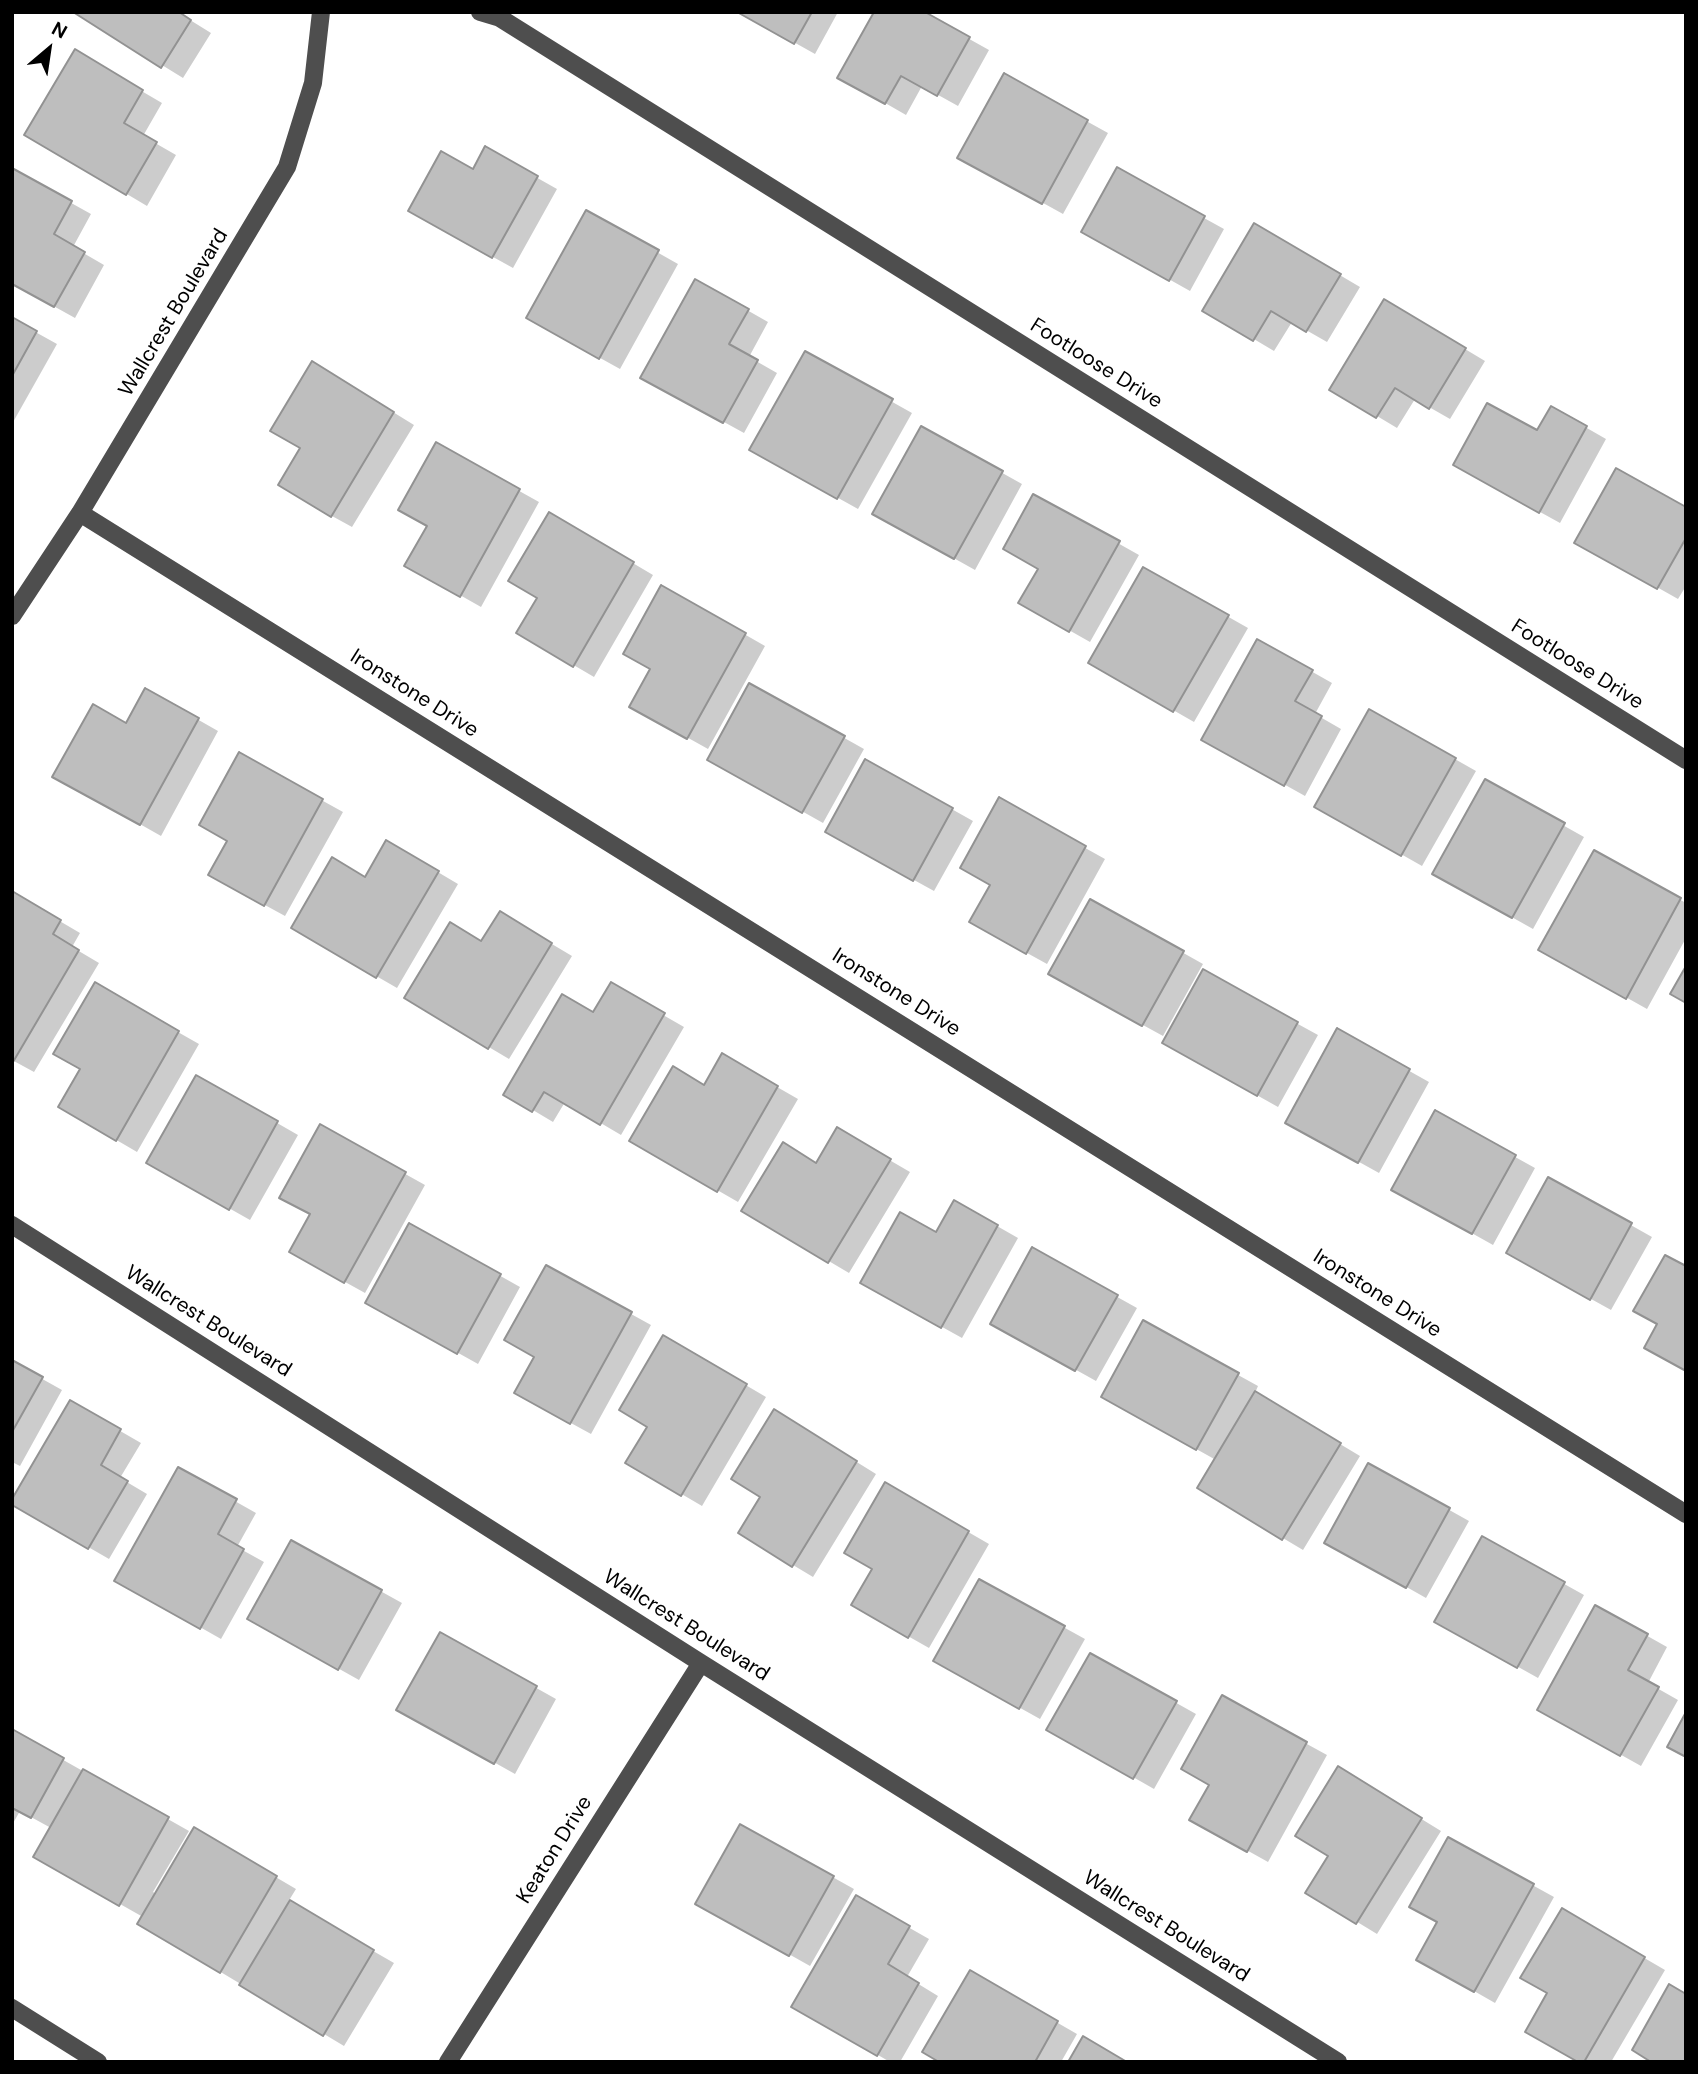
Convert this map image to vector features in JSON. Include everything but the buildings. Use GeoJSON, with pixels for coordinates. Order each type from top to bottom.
{"type":"FeatureCollection","features":[{"type":"Feature","properties":{"kind":"street","name":"Wallcrest Boulevard"},"geometry":{"type":"LineString","coordinates":[[12,616],[80,513],[287,167],[313,83],[321,12]]}},
{"type":"Feature","properties":{"kind":"street","name":"Footloose Drive"},"geometry":{"type":"LineString","coordinates":[[480,12],[500,18],[1686,760]]}},
{"type":"Feature","properties":{"kind":"street","name":"Ironstone Drive"},"geometry":{"type":"LineString","coordinates":[[80,513],[1686,1514]]}},
{"type":"Feature","properties":{"kind":"street","name":"Wallcrest Boulevard"},"geometry":{"type":"LineString","coordinates":[[12,1225],[1338,2062]]}},
{"type":"Feature","properties":{"kind":"street","name":"Keaton Drive"},"geometry":{"type":"LineString","coordinates":[[448,2062],[701,1662]]}},
{"type":"Feature","properties":{"kind":"street"},"geometry":{"type":"LineString","coordinates":[[12,2008],[98,2062]]}}]}
